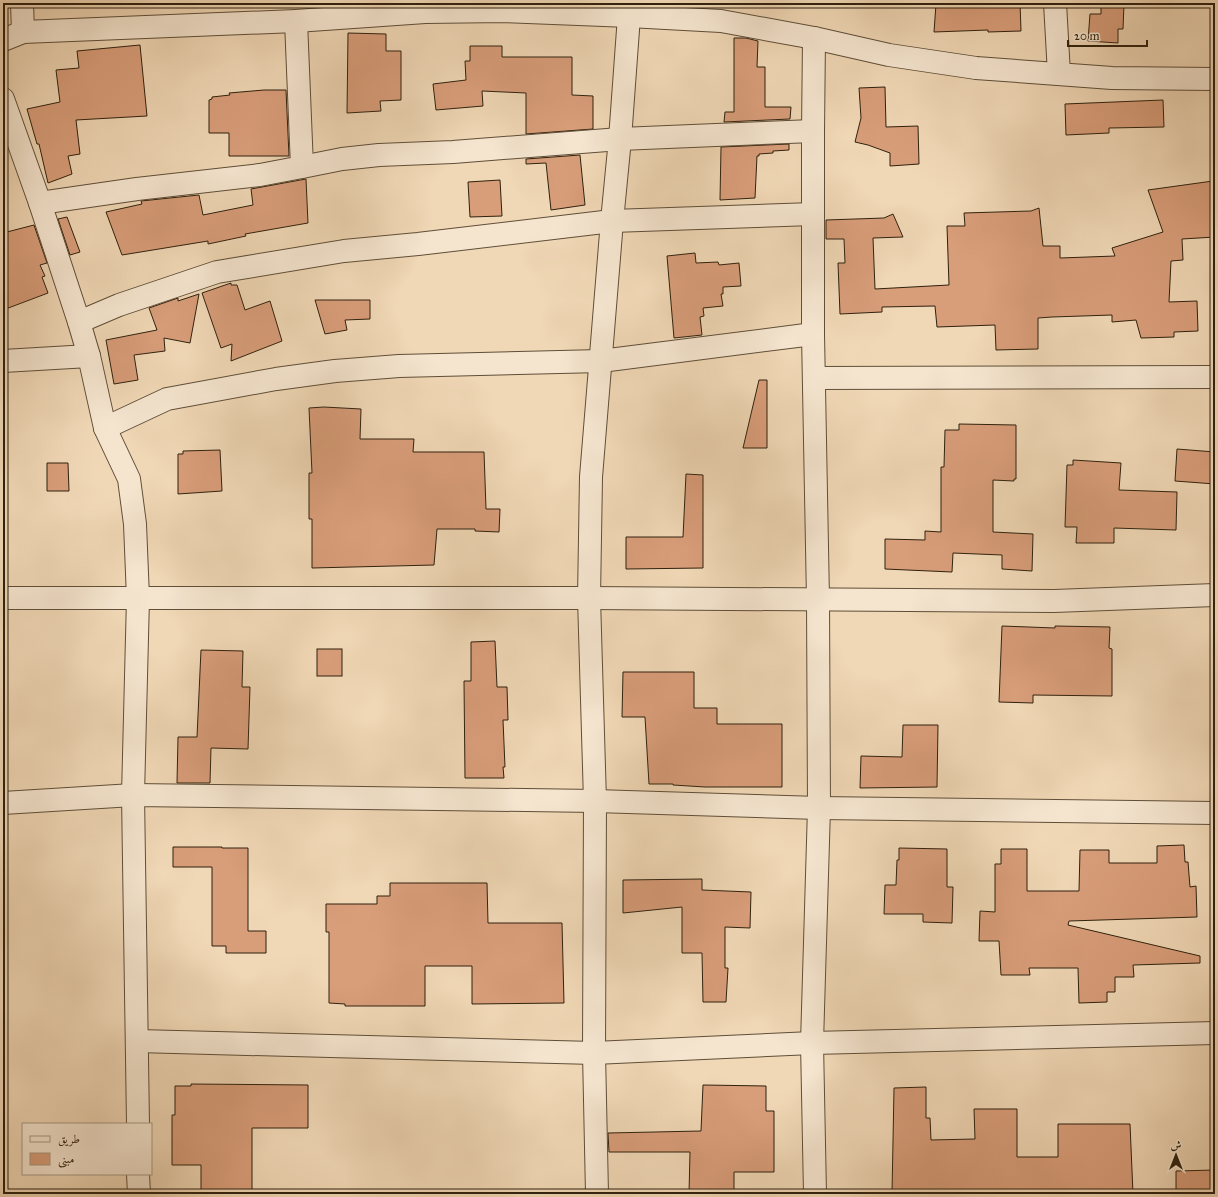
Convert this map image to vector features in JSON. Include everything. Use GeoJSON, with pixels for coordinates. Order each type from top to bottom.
{"type":"FeatureCollection","features":[{"type":"Feature","properties":{"kind":"street"},"geometry":{"type":"LineString","coordinates":[[22,3],[23,32]]}},
{"type":"Feature","properties":{"kind":"street"},"geometry":{"type":"LineString","coordinates":[[1055,3],[1059,74]]}},
{"type":"Feature","properties":{"kind":"street"},"geometry":{"type":"LineString","coordinates":[[3,40],[23,32],[296,21],[349,10],[425,12],[504,11],[629,16],[720,12],[814,38],[889,55],[976,68],[1112,78],[1215,79]]}},
{"type":"Feature","properties":{"kind":"street"},"geometry":{"type":"LineString","coordinates":[[597,1194],[594,1053],[596,801],[589,598],[591,477],[629,16]]}},
{"type":"Feature","properties":{"kind":"street"},"geometry":{"type":"LineString","coordinates":[[296,21],[302,167]]}},
{"type":"Feature","properties":{"kind":"street"},"geometry":{"type":"LineString","coordinates":[[814,38],[813,334],[818,600],[819,808],[812,1043],[815,1194]]}},
{"type":"Feature","properties":{"kind":"street"},"geometry":{"type":"LineString","coordinates":[[3,99],[40,203],[79,322],[89,356],[105,428],[129,479],[135,524],[138,598],[133,795],[138,1123]]}},
{"type":"Feature","properties":{"kind":"street"},"geometry":{"type":"LineString","coordinates":[[40,203],[137,189],[260,175],[342,159],[379,155],[453,152],[620,139],[813,131]]}},
{"type":"Feature","properties":{"kind":"street"},"geometry":{"type":"LineString","coordinates":[[79,322],[119,305],[217,272],[344,251],[418,244],[612,221],[813,214]]}},
{"type":"Feature","properties":{"kind":"street"},"geometry":{"type":"LineString","coordinates":[[105,428],[167,399],[276,379],[335,371],[399,366],[601,361],[813,334]]}},
{"type":"Feature","properties":{"kind":"street"},"geometry":{"type":"LineString","coordinates":[[3,361],[89,356]]}},
{"type":"Feature","properties":{"kind":"street"},"geometry":{"type":"LineString","coordinates":[[814,378],[1215,377]]}},
{"type":"Feature","properties":{"kind":"street"},"geometry":{"type":"LineString","coordinates":[[3,598],[589,598],[1054,601],[1215,595]]}},
{"type":"Feature","properties":{"kind":"street"},"geometry":{"type":"LineString","coordinates":[[3,803],[133,795],[596,801],[819,808],[1215,813]]}},
{"type":"Feature","properties":{"kind":"street"},"geometry":{"type":"LineString","coordinates":[[137,1041],[594,1053],[812,1043],[1215,1033]]}},
{"type":"Feature","properties":{"kind":"street"},"geometry":{"type":"LineString","coordinates":[[138,1175],[139,1194]]}},
{"type":"Feature","properties":{"kind":"building"},"geometry":{"type":"Polygon","coordinates":[[[1020,3],[1021,31],[988,32],[988,30],[934,32],[936,4],[1020,3]]]}},
{"type":"Feature","properties":{"kind":"building"},"geometry":{"type":"Polygon","coordinates":[[[1101,4],[1124,4],[1123,29],[1118,29],[1118,43],[1088,41],[1090,14],[1101,14],[1101,4]]]}},
{"type":"Feature","properties":{"kind":"building"},"geometry":{"type":"Polygon","coordinates":[[[348,33],[386,34],[386,51],[401,51],[401,100],[380,101],[381,111],[347,113],[348,33]]]}},
{"type":"Feature","properties":{"kind":"building"},"geometry":{"type":"Polygon","coordinates":[[[734,38],[746,38],[758,41],[757,67],[765,67],[765,107],[791,107],[790,119],[724,122],[725,112],[734,112],[734,38]]]}},
{"type":"Feature","properties":{"kind":"building"},"geometry":{"type":"Polygon","coordinates":[[[140,45],[147,116],[76,120],[80,154],[68,156],[72,174],[48,183],[39,144],[37,144],[27,109],[60,102],[56,70],[79,68],[77,51],[140,45]]]}},
{"type":"Feature","properties":{"kind":"building"},"geometry":{"type":"Polygon","coordinates":[[[470,46],[502,46],[502,57],[572,57],[572,95],[593,96],[593,129],[526,134],[526,93],[482,91],[483,106],[436,110],[433,84],[466,80],[465,61],[470,61],[470,46]]]}},
{"type":"Feature","properties":{"kind":"building"},"geometry":{"type":"Polygon","coordinates":[[[885,87],[886,127],[918,126],[919,164],[890,166],[890,153],[855,142],[861,118],[859,88],[885,87]]]}},
{"type":"Feature","properties":{"kind":"building"},"geometry":{"type":"Polygon","coordinates":[[[286,90],[289,156],[229,156],[229,133],[209,133],[209,100],[212,99],[212,97],[230,95],[229,93],[286,90]]]}},
{"type":"Feature","properties":{"kind":"building"},"geometry":{"type":"Polygon","coordinates":[[[1163,100],[1164,127],[1109,128],[1109,133],[1066,135],[1065,104],[1163,100]]]}},
{"type":"Feature","properties":{"kind":"building"},"geometry":{"type":"Polygon","coordinates":[[[789,144],[789,150],[773,151],[773,153],[759,154],[759,156],[757,156],[755,198],[720,200],[721,147],[789,144]]]}},
{"type":"Feature","properties":{"kind":"building"},"geometry":{"type":"Polygon","coordinates":[[[580,155],[585,205],[551,210],[546,163],[526,164],[526,159],[580,155]]]}},
{"type":"Feature","properties":{"kind":"building"},"geometry":{"type":"Polygon","coordinates":[[[306,179],[308,223],[245,234],[246,236],[208,244],[208,241],[122,255],[106,212],[142,204],[141,201],[199,195],[203,215],[253,205],[251,189],[306,179]]]}},
{"type":"Feature","properties":{"kind":"building"},"geometry":{"type":"Polygon","coordinates":[[[500,180],[502,216],[470,217],[468,182],[500,180]]]}},
{"type":"Feature","properties":{"kind":"building"},"geometry":{"type":"Polygon","coordinates":[[[1213,181],[1215,237],[1182,239],[1183,260],[1171,261],[1169,302],[1197,301],[1198,331],[1174,332],[1174,337],[1141,338],[1136,320],[1112,322],[1112,315],[1038,318],[1038,349],[996,350],[995,325],[937,327],[935,306],[882,307],[882,312],[840,314],[838,263],[845,263],[844,239],[826,239],[826,220],[884,218],[893,214],[903,237],[873,238],[875,289],[949,285],[947,226],[965,226],[964,213],[1031,211],[1039,208],[1043,246],[1060,246],[1060,258],[1115,256],[1112,248],[1163,232],[1148,190],[1213,181]]]}},
{"type":"Feature","properties":{"kind":"building"},"geometry":{"type":"Polygon","coordinates":[[[67,217],[80,252],[70,255],[58,219],[67,217]]]}},
{"type":"Feature","properties":{"kind":"building"},"geometry":{"type":"Polygon","coordinates":[[[34,225],[47,263],[40,265],[45,276],[42,277],[48,293],[3,310],[3,233],[34,225]]]}},
{"type":"Feature","properties":{"kind":"building"},"geometry":{"type":"Polygon","coordinates":[[[695,253],[696,263],[718,262],[719,265],[739,263],[741,286],[723,287],[723,294],[721,294],[723,306],[703,308],[704,316],[700,317],[702,335],[674,338],[667,256],[695,253]]]}},
{"type":"Feature","properties":{"kind":"building"},"geometry":{"type":"Polygon","coordinates":[[[231,283],[231,285],[237,285],[245,310],[270,301],[282,341],[231,361],[232,344],[221,348],[202,293],[231,283]]]}},
{"type":"Feature","properties":{"kind":"building"},"geometry":{"type":"Polygon","coordinates":[[[199,294],[190,343],[164,338],[165,351],[134,355],[138,380],[114,384],[106,340],[157,330],[149,308],[178,298],[178,301],[199,294]]]}},
{"type":"Feature","properties":{"kind":"building"},"geometry":{"type":"Polygon","coordinates":[[[315,300],[370,300],[370,319],[345,320],[347,330],[325,334],[315,300]]]}},
{"type":"Feature","properties":{"kind":"building"},"geometry":{"type":"Polygon","coordinates":[[[759,380],[767,380],[767,448],[743,448],[759,380]]]}},
{"type":"Feature","properties":{"kind":"building"},"geometry":{"type":"Polygon","coordinates":[[[324,407],[361,409],[360,439],[414,439],[413,452],[484,452],[486,509],[500,509],[499,532],[475,531],[475,529],[437,529],[434,565],[312,568],[312,519],[309,519],[309,473],[312,473],[309,408],[324,407]]]}},
{"type":"Feature","properties":{"kind":"building"},"geometry":{"type":"Polygon","coordinates":[[[959,424],[1016,425],[1016,479],[1014,479],[1014,481],[993,480],[993,532],[1033,534],[1032,571],[1002,569],[1002,555],[953,553],[952,572],[885,569],[885,539],[925,540],[925,531],[941,532],[941,467],[944,467],[945,430],[959,430],[959,424]]]}},
{"type":"Feature","properties":{"kind":"building"},"geometry":{"type":"Polygon","coordinates":[[[1177,449],[1215,452],[1215,484],[1175,481],[1177,449]]]}},
{"type":"Feature","properties":{"kind":"building"},"geometry":{"type":"Polygon","coordinates":[[[220,450],[222,491],[178,494],[178,454],[183,454],[183,451],[220,450]]]}},
{"type":"Feature","properties":{"kind":"building"},"geometry":{"type":"Polygon","coordinates":[[[1073,460],[1121,463],[1119,490],[1177,492],[1176,530],[1114,528],[1114,543],[1076,543],[1077,527],[1065,527],[1067,465],[1073,465],[1073,460]]]}},
{"type":"Feature","properties":{"kind":"building"},"geometry":{"type":"Polygon","coordinates":[[[47,463],[68,463],[69,491],[47,491],[47,463]]]}},
{"type":"Feature","properties":{"kind":"building"},"geometry":{"type":"Polygon","coordinates":[[[686,474],[703,475],[703,568],[626,569],[626,537],[683,537],[686,474]]]}},
{"type":"Feature","properties":{"kind":"building"},"geometry":{"type":"Polygon","coordinates":[[[1002,626],[1055,628],[1055,626],[1110,627],[1109,648],[1112,649],[1112,696],[1033,695],[1033,703],[999,702],[1002,626]]]}},
{"type":"Feature","properties":{"kind":"building"},"geometry":{"type":"Polygon","coordinates":[[[495,641],[497,687],[507,687],[508,720],[503,720],[504,778],[465,778],[464,681],[471,681],[471,642],[495,641]]]}},
{"type":"Feature","properties":{"kind":"building"},"geometry":{"type":"Polygon","coordinates":[[[317,649],[342,649],[342,676],[317,676],[317,649]]]}},
{"type":"Feature","properties":{"kind":"building"},"geometry":{"type":"Polygon","coordinates":[[[201,650],[243,651],[242,687],[250,687],[248,749],[211,748],[210,783],[177,783],[178,737],[197,737],[201,650]]]}},
{"type":"Feature","properties":{"kind":"building"},"geometry":{"type":"Polygon","coordinates":[[[623,672],[694,672],[694,708],[717,708],[717,724],[782,724],[782,787],[705,787],[673,784],[649,784],[645,717],[622,717],[623,672]]]}},
{"type":"Feature","properties":{"kind":"building"},"geometry":{"type":"Polygon","coordinates":[[[903,725],[938,725],[937,787],[860,788],[861,756],[902,757],[903,725]]]}},
{"type":"Feature","properties":{"kind":"building"},"geometry":{"type":"Polygon","coordinates":[[[1184,845],[1185,862],[1188,862],[1190,887],[1196,886],[1197,917],[1069,921],[1068,925],[1200,956],[1200,963],[1133,965],[1134,977],[1115,977],[1115,992],[1107,992],[1107,1002],[1079,1003],[1078,968],[1029,968],[1030,975],[1001,975],[999,941],[979,941],[980,911],[995,912],[995,864],[1001,864],[1001,849],[1027,849],[1027,891],[1079,891],[1080,850],[1109,850],[1109,863],[1157,863],[1157,846],[1184,845]]]}},
{"type":"Feature","properties":{"kind":"building"},"geometry":{"type":"Polygon","coordinates":[[[173,847],[248,848],[248,931],[266,931],[266,953],[226,953],[226,946],[212,946],[212,867],[173,867],[173,847]]]}},
{"type":"Feature","properties":{"kind":"building"},"geometry":{"type":"Polygon","coordinates":[[[899,848],[947,849],[947,887],[953,887],[952,923],[923,922],[923,914],[884,914],[885,885],[896,885],[899,848]]]}},
{"type":"Feature","properties":{"kind":"building"},"geometry":{"type":"Polygon","coordinates":[[[702,879],[702,890],[751,892],[750,928],[725,927],[725,968],[728,968],[726,1002],[703,1002],[702,953],[682,953],[682,907],[623,913],[623,880],[702,879]]]}},
{"type":"Feature","properties":{"kind":"building"},"geometry":{"type":"Polygon","coordinates":[[[390,883],[487,883],[488,923],[562,923],[564,1003],[472,1004],[472,966],[425,966],[425,1006],[345,1006],[345,1004],[329,1003],[329,932],[326,932],[326,904],[377,904],[377,896],[390,896],[390,883]]]}},
{"type":"Feature","properties":{"kind":"building"},"geometry":{"type":"Polygon","coordinates":[[[191,1084],[308,1085],[308,1128],[252,1128],[252,1190],[201,1190],[201,1165],[172,1165],[172,1115],[175,1115],[175,1086],[191,1086],[191,1084]]]}},
{"type":"Feature","properties":{"kind":"building"},"geometry":{"type":"Polygon","coordinates":[[[703,1085],[766,1086],[766,1111],[774,1111],[774,1172],[734,1172],[734,1194],[689,1194],[690,1152],[609,1152],[608,1133],[701,1131],[703,1085]]]}},
{"type":"Feature","properties":{"kind":"building"},"geometry":{"type":"Polygon","coordinates":[[[926,1087],[926,1118],[930,1118],[931,1140],[975,1139],[974,1109],[1017,1109],[1017,1157],[1058,1157],[1058,1124],[1130,1124],[1133,1194],[1081,1194],[1081,1192],[892,1194],[894,1088],[926,1087]]]}},
{"type":"Feature","properties":{"kind":"building"},"geometry":{"type":"Polygon","coordinates":[[[1215,1170],[1215,1194],[1176,1194],[1176,1171],[1215,1170]]]}}]}
